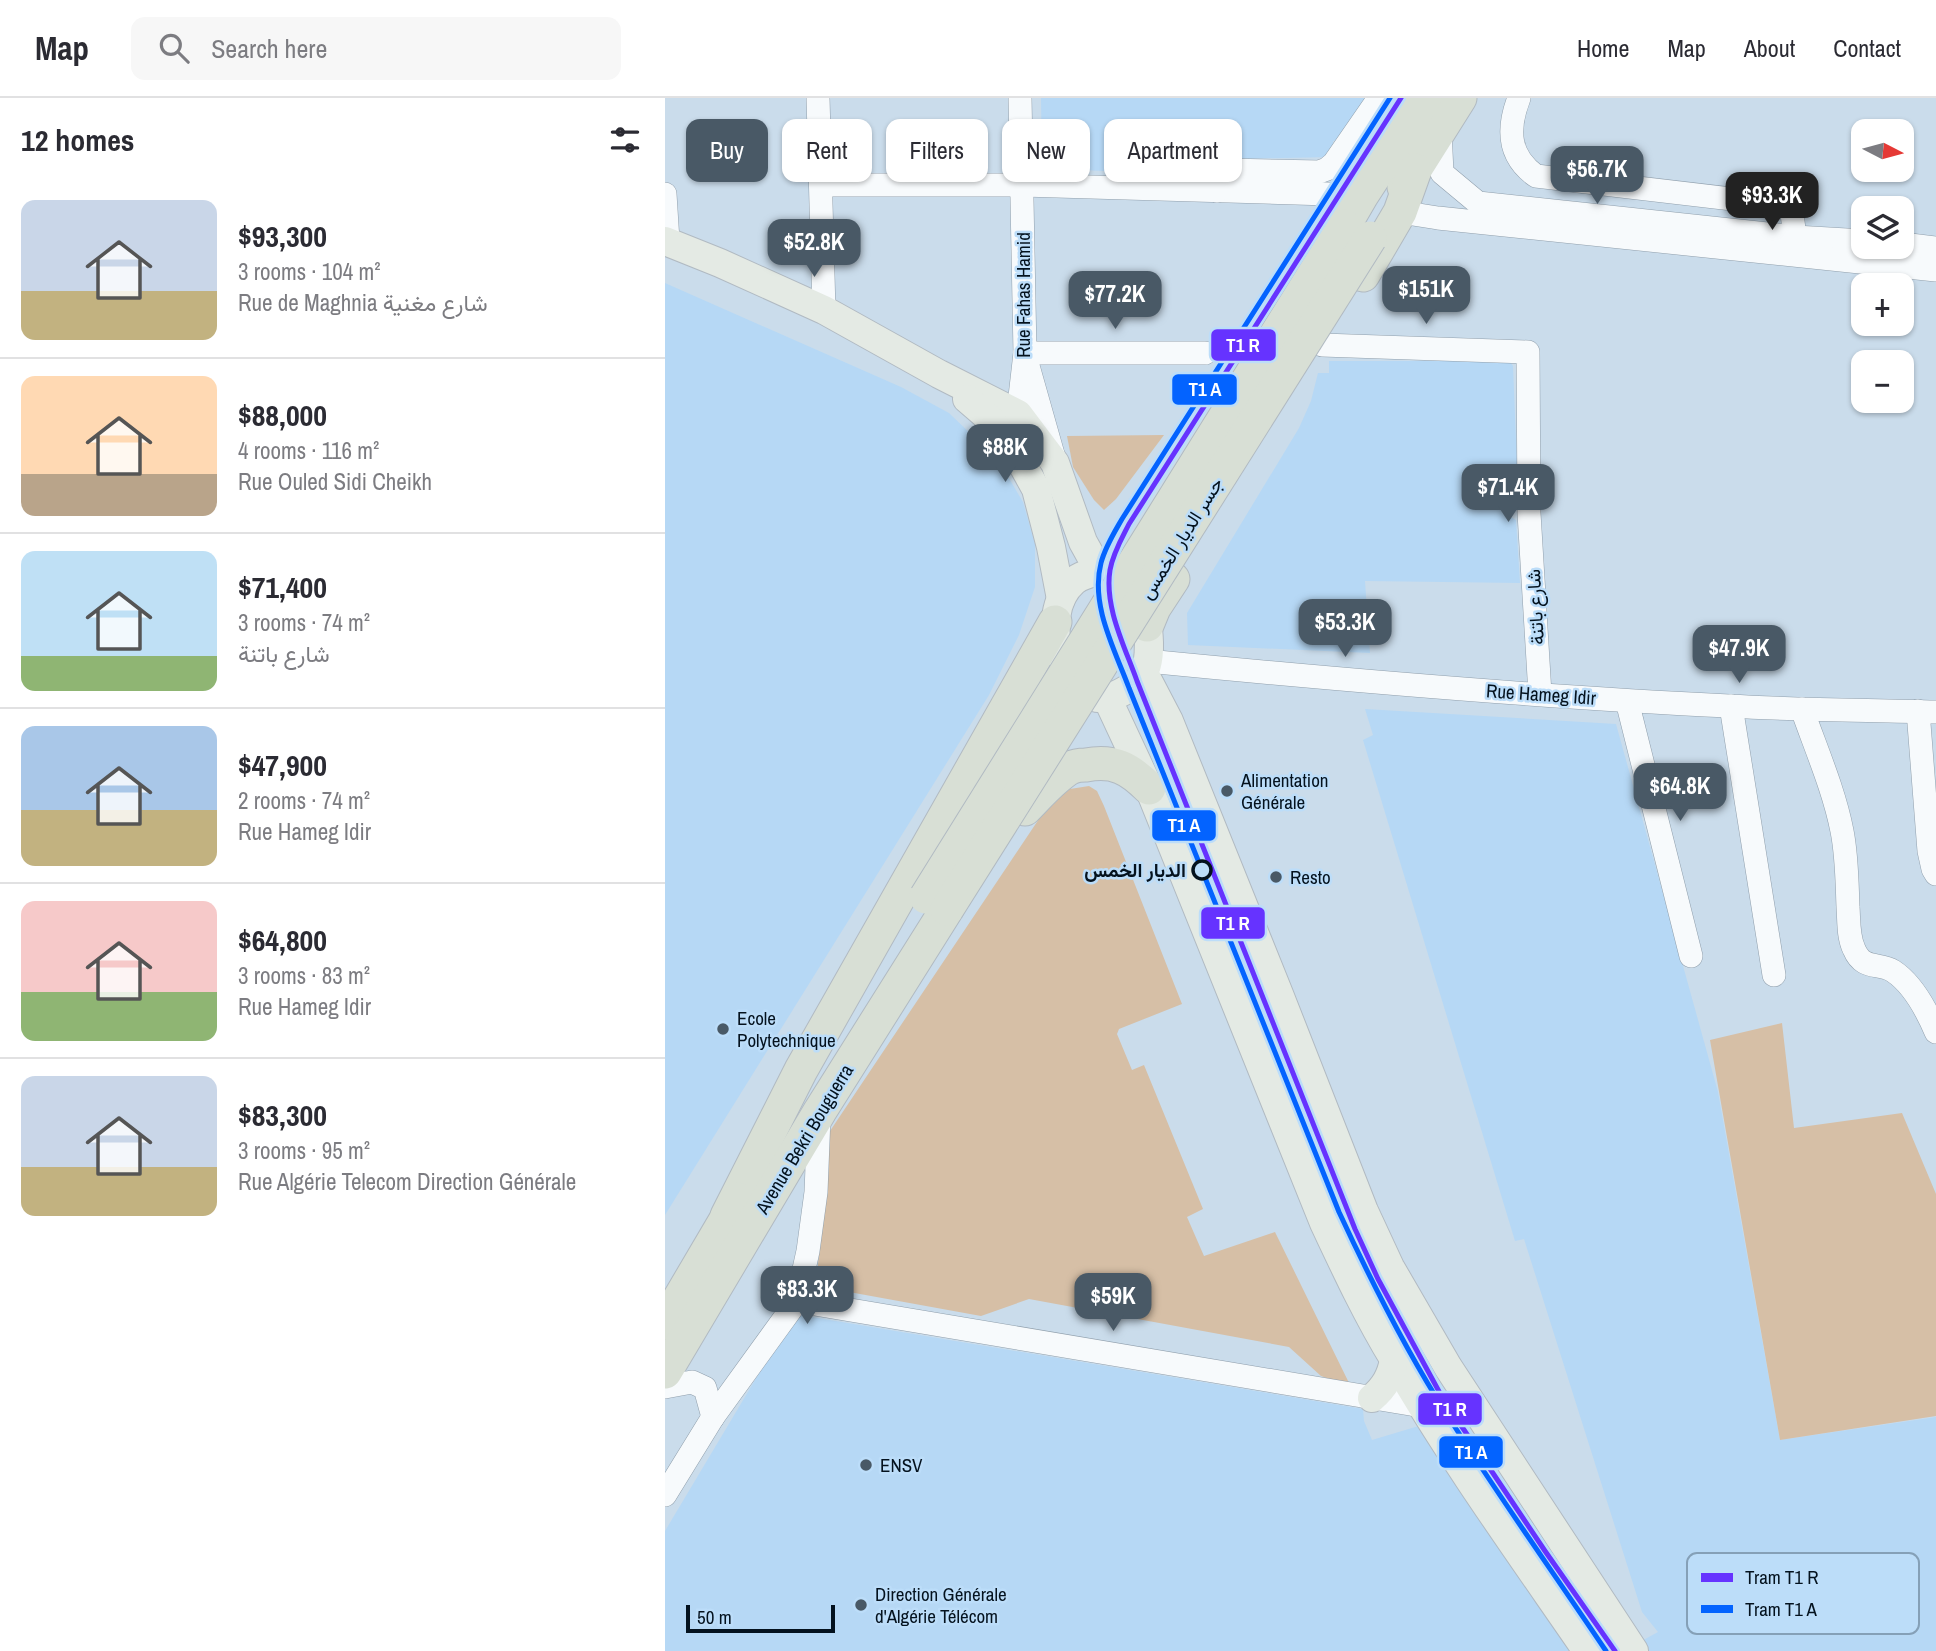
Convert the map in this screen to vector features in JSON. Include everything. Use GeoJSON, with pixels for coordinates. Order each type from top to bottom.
{"type":"FeatureCollection","features":[{"type":"Feature","properties":{"kind":"highway"},"geometry":{"type":"LineString","coordinates":[[1357,232],[1362,195],[1425,98]]}},
{"type":"Feature","properties":{"kind":"highway"},"geometry":{"type":"LineString","coordinates":[[1357,232],[1415,170],[1460,98]]}},
{"type":"Feature","properties":{"kind":"highway"},"geometry":{"type":"LineString","coordinates":[[1147,625],[1154,607],[1322,345],[1400,212],[1415,170]]}},
{"type":"Feature","properties":{"kind":"highway","name":"جسر الديار الخمس"},"geometry":{"type":"LineString","coordinates":[[936,903],[1357,232]]}},
{"type":"Feature","properties":{"kind":"highway"},"geometry":{"type":"LineString","coordinates":[[727,1216],[801,1070],[1058,610]]}},
{"type":"Feature","properties":{"kind":"highway"},"geometry":{"type":"LineString","coordinates":[[875,1020],[954,926],[1025,809],[1101,698]]}},
{"type":"Feature","properties":{"kind":"highway"},"geometry":{"type":"LineString","coordinates":[[1025,809],[1053,781],[1072,767],[1098,763],[1116,765],[1135,774],[1149,788]]}},
{"type":"Feature","properties":{"kind":"highway","name":"Avenue Bekri Bouguerra"},"geometry":{"type":"LineString","coordinates":[[665,1372],[875,1020],[936,903]]}},
{"type":"Feature","properties":{"kind":"highway","name":"Avenue Bekri Bouguerra"},"geometry":{"type":"LineString","coordinates":[[665,1323],[727,1216],[936,903]]}},
{"type":"Feature","properties":{"kind":"main road"},"geometry":{"type":"LineString","coordinates":[[666,241],[824,310],[1018,414],[1055,463],[1083,542],[1099,570]]}},
{"type":"Feature","properties":{"kind":"main road"},"geometry":{"type":"LineString","coordinates":[[939,374],[989,418],[1015,450],[1036,489],[1051,547],[1060,653],[1082,689],[1090,697],[1101,698],[1129,688],[1145,667]]}},
{"type":"Feature","properties":{"kind":"main road"},"geometry":{"type":"LineString","coordinates":[[1058,610],[1075,580],[1099,570],[1115,574],[1132,585],[1140,597],[1147,625],[1145,667],[1279,994],[1364,1212],[1390,1267],[1448,1367],[1634,1651]]}},
{"type":"Feature","properties":{"kind":"main road"},"geometry":{"type":"LineString","coordinates":[[1101,698],[1149,788],[1324,1223],[1352,1282],[1394,1360],[1451,1452],[1587,1651]]}},
{"type":"Feature","properties":{"kind":"main road"},"geometry":{"type":"LineString","coordinates":[[1372,1398],[1389,1377],[1394,1360]]}},
{"type":"Feature","properties":{"kind":"street"},"geometry":{"type":"LineString","coordinates":[[818,98],[824,310]]}},
{"type":"Feature","properties":{"kind":"street","name":"Rue Fahas Hamid"},"geometry":{"type":"LineString","coordinates":[[1020,98],[1025,353],[1018,414],[1036,489]]}},
{"type":"Feature","properties":{"kind":"street"},"geometry":{"type":"LineString","coordinates":[[1217,191],[1227,170],[1319,172],[1327,169],[1334,163],[1379,98]]}},
{"type":"Feature","properties":{"kind":"street"},"geometry":{"type":"LineString","coordinates":[[1519,98],[1511,130],[1514,153],[1524,167],[1536,176],[1791,206],[1794,246]]}},
{"type":"Feature","properties":{"kind":"street"},"geometry":{"type":"LineString","coordinates":[[1440,130],[1443,173],[1478,203],[1794,246],[1936,270]]}},
{"type":"Feature","properties":{"kind":"street"},"geometry":{"type":"LineString","coordinates":[[821,185],[1023,185],[1362,195]]}},
{"type":"Feature","properties":{"kind":"street"},"geometry":{"type":"LineString","coordinates":[[665,194],[666,241]]}},
{"type":"Feature","properties":{"kind":"street"},"geometry":{"type":"LineString","coordinates":[[1400,212],[1452,220],[1794,246],[1851,243]]}},
{"type":"Feature","properties":{"kind":"street"},"geometry":{"type":"LineString","coordinates":[[1914,245],[1936,248]]}},
{"type":"Feature","properties":{"kind":"street","name":"شارع باتنة"},"geometry":{"type":"LineString","coordinates":[[1322,345],[1528,352],[1529,513],[1540,694]]}},
{"type":"Feature","properties":{"kind":"street"},"geometry":{"type":"LineString","coordinates":[[1055,463],[1025,353],[1205,353]]}},
{"type":"Feature","properties":{"kind":"street","name":"Rue Hameg Idir"},"geometry":{"type":"LineString","coordinates":[[1145,667],[1627,701],[1802,709],[1927,711]]}},
{"type":"Feature","properties":{"kind":"street"},"geometry":{"type":"LineString","coordinates":[[1627,701],[1692,956]]}},
{"type":"Feature","properties":{"kind":"street"},"geometry":{"type":"LineString","coordinates":[[1731,706],[1774,975]]}},
{"type":"Feature","properties":{"kind":"street"},"geometry":{"type":"LineString","coordinates":[[1802,709],[1842,833],[1852,947],[1858,957],[1869,966],[1892,970],[1910,988],[1936,1032]]}},
{"type":"Feature","properties":{"kind":"street"},"geometry":{"type":"LineString","coordinates":[[1927,711],[1929,851],[1936,874]]}},
{"type":"Feature","properties":{"kind":"street"},"geometry":{"type":"LineString","coordinates":[[665,1495],[713,1417],[797,1301],[808,1251],[816,1192],[820,1111]]}},
{"type":"Feature","properties":{"kind":"street"},"geometry":{"type":"LineString","coordinates":[[797,1301],[1422,1406]]}},
{"type":"Feature","properties":{"kind":"street"},"geometry":{"type":"LineString","coordinates":[[665,1387],[692,1382],[705,1388],[713,1417]]}},
{"type":"Feature","properties":{"kind":"shaded area"},"geometry":{"type":"Polygon","coordinates":[[[1041,98],[1374,98],[1340,140],[1333,141],[1334,157],[1242,159],[1242,119],[1104,119],[1104,171],[1090,170],[1090,119],[1041,119],[1041,98]]]}},
{"type":"Feature","properties":{"kind":"shaded area"},"geometry":{"type":"Polygon","coordinates":[[[665,283],[901,387],[949,413],[998,460],[1023,502],[1035,544],[1035,587],[1019,635],[989,695],[665,1215],[665,283]]]}},
{"type":"Feature","properties":{"kind":"shaded area"},"geometry":{"type":"Polygon","coordinates":[[[1329,361],[1510,362],[1513,366],[1518,491],[1508,499],[1508,515],[1516,520],[1520,583],[1365,581],[1370,653],[1188,645],[1187,613],[1299,428],[1311,401],[1318,373],[1329,373],[1329,361]]]}},
{"type":"Feature","properties":{"kind":"shaded area"},"geometry":{"type":"Polygon","coordinates":[[[1164,435],[1116,499],[1104,510],[1094,500],[1073,467],[1067,436],[1164,435]]]}},
{"type":"Feature","properties":{"kind":"shaded area"},"geometry":{"type":"Polygon","coordinates":[[[1365,709],[1616,724],[1718,1092],[1780,1440],[1936,1417],[1936,1651],[1645,1651],[1638,1643],[1658,1632],[1642,1612],[1524,1239],[1515,1241],[1363,740],[1373,735],[1365,709]]]}},
{"type":"Feature","properties":{"kind":"shaded area"},"geometry":{"type":"Polygon","coordinates":[[[1089,786],[1097,791],[1104,806],[1182,1004],[1119,1029],[1117,1034],[1132,1070],[1144,1065],[1203,1209],[1187,1217],[1204,1256],[1275,1232],[1351,1387],[1321,1376],[1289,1347],[1029,1299],[981,1316],[816,1286],[830,1131],[1049,804],[1070,789],[1089,786]]]}},
{"type":"Feature","properties":{"kind":"shaded area"},"geometry":{"type":"Polygon","coordinates":[[[1782,1023],[1794,1128],[1902,1113],[1936,1194],[1936,1416],[1780,1440],[1710,1040],[1782,1023]]]}},
{"type":"Feature","properties":{"kind":"shaded area"},"geometry":{"type":"Polygon","coordinates":[[[800,1315],[1363,1409],[1364,1421],[1372,1440],[1422,1425],[1573,1651],[665,1651],[665,1531],[792,1318],[800,1315]]]}},
{"type":"Feature","properties":{"kind":"transit line"},"geometry":{"type":"LineString","coordinates":[[1390,98],[1110,540],[1098,579],[1101,611],[1117,658],[1351,1238],[1431,1389],[1606,1651]]}},
{"type":"Feature","properties":{"kind":"transit line"},"geometry":{"type":"LineString","coordinates":[[1401,98],[1129,524],[1111,564],[1110,598],[1117,627],[1137,681],[1355,1229],[1378,1279],[1442,1397],[1615,1651]]}},
{"type":"Feature","properties":{"kind":"place","name":"Alimentation Générale"},"geometry":{"type":"Point","coordinates":[1227,791]}},
{"type":"Feature","properties":{"kind":"place","name":"الديار الخمس"},"geometry":{"type":"Point","coordinates":[1202,870]}},
{"type":"Feature","properties":{"kind":"place","name":"Resto"},"geometry":{"type":"Point","coordinates":[1276,877]}},
{"type":"Feature","properties":{"kind":"place","name":"Ecole Polytechnique"},"geometry":{"type":"Point","coordinates":[723,1029]}},
{"type":"Feature","properties":{"kind":"place","name":"ENSV"},"geometry":{"type":"Point","coordinates":[866,1465]}},
{"type":"Feature","properties":{"kind":"place","name":"Direction Générale d'Algérie Télécom"},"geometry":{"type":"Point","coordinates":[861,1605]}}]}
